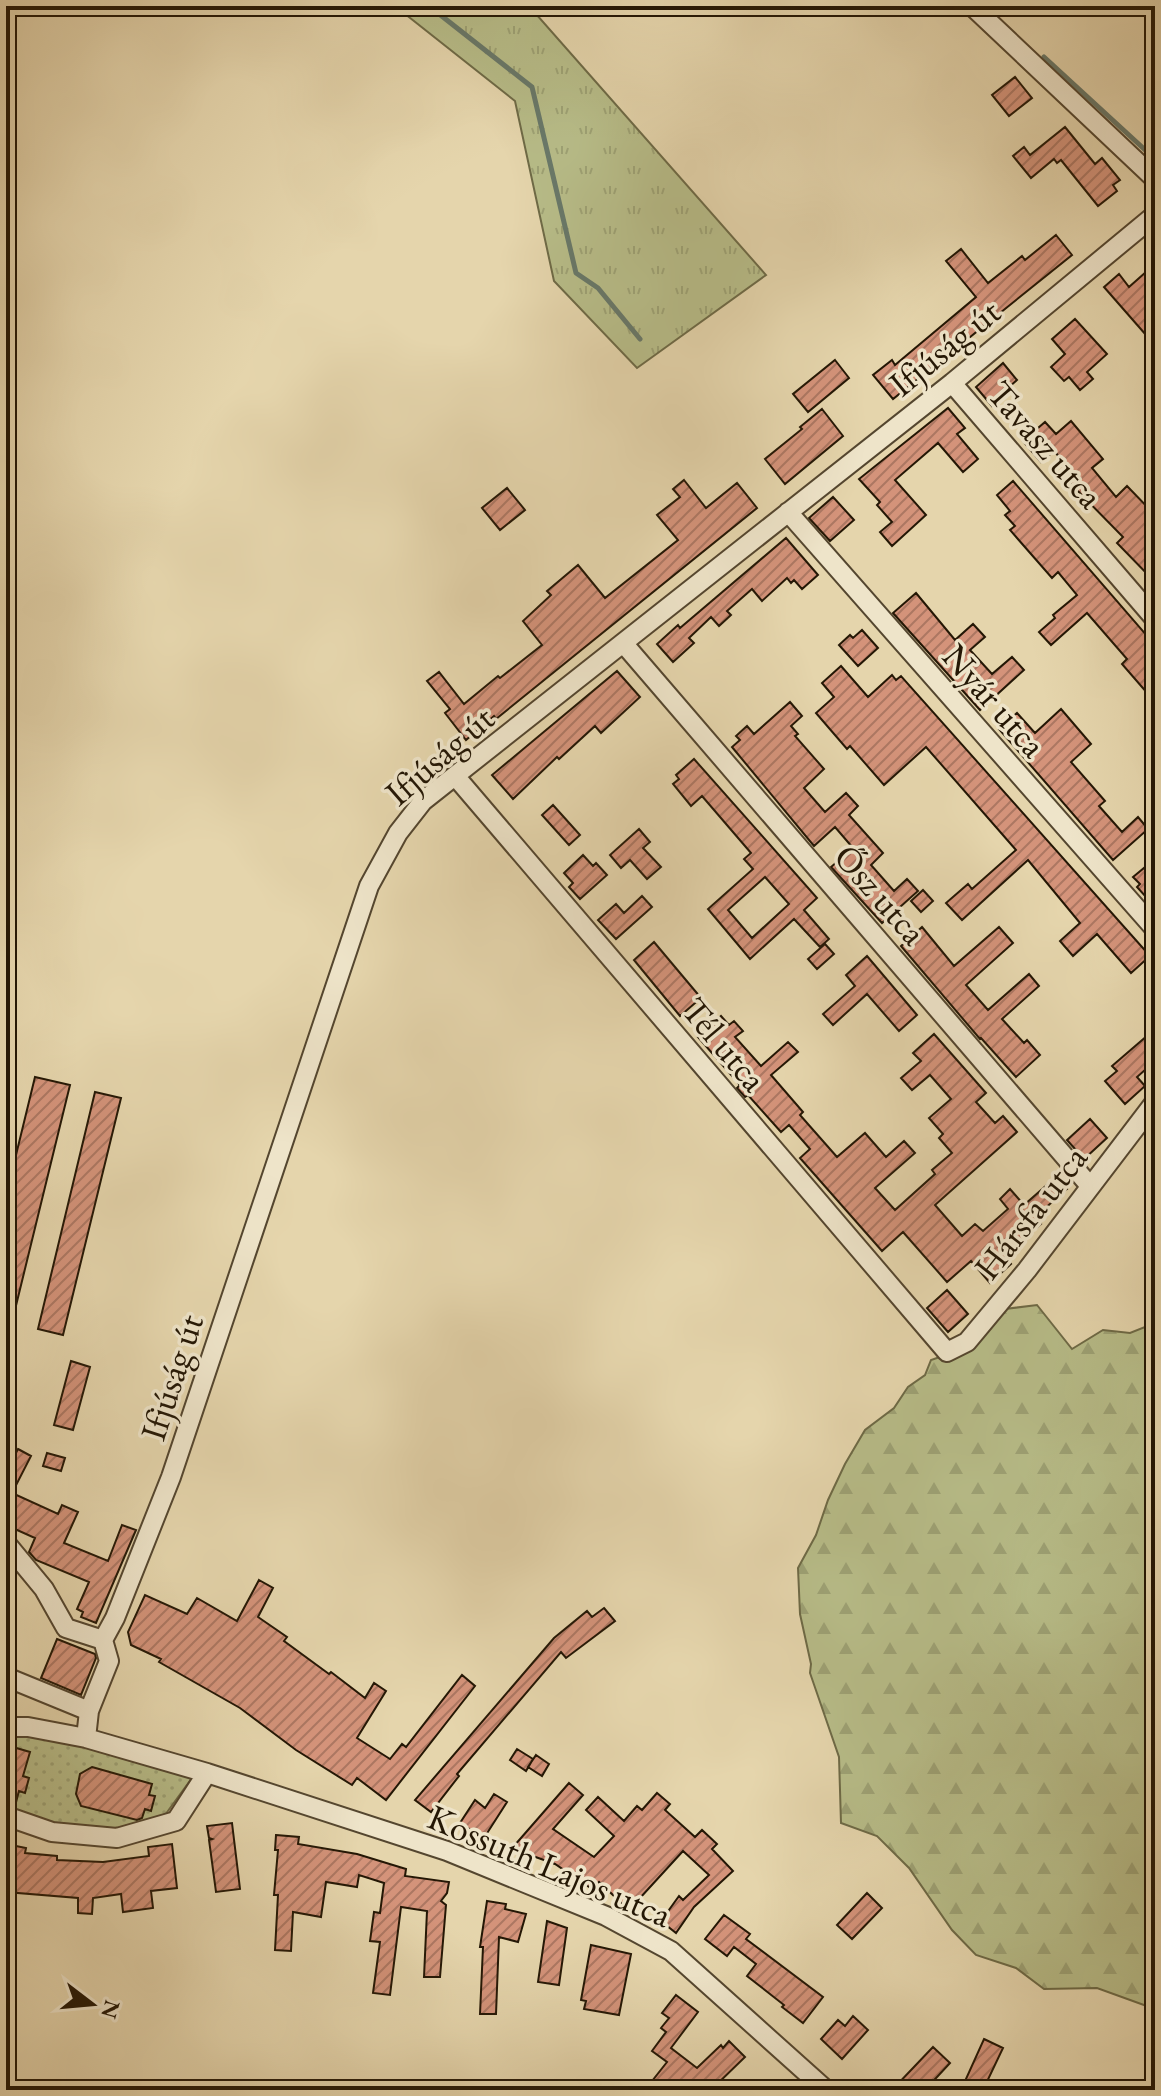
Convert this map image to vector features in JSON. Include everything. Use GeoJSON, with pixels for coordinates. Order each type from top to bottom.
{"type":"FeatureCollection","features":[{"type":"Feature","properties":{"kind":"street"},"geometry":{"type":"LineString","coordinates":[[972,6],[1155,179]]}},
{"type":"Feature","properties":{"kind":"street","name":"Ifjúság út"},"geometry":{"type":"LineString","coordinates":[[103,1640],[115,1618],[171,1477],[369,886],[398,833],[423,801],[952,383],[1155,215]]}},
{"type":"Feature","properties":{"kind":"street","name":"Tavasz utca"},"geometry":{"type":"LineString","coordinates":[[952,383],[1155,619]]}},
{"type":"Feature","properties":{"kind":"street","name":"Nyár utca"},"geometry":{"type":"LineString","coordinates":[[788,512],[1155,929]]}},
{"type":"Feature","properties":{"kind":"street","name":"Ősz utca"},"geometry":{"type":"LineString","coordinates":[[624,644],[1090,1186]]}},
{"type":"Feature","properties":{"kind":"street","name":"Tél utca"},"geometry":{"type":"LineString","coordinates":[[456,777],[947,1352]]}},
{"type":"Feature","properties":{"kind":"street","name":"Hársfa utca"},"geometry":{"type":"LineString","coordinates":[[947,1352],[967,1342],[1027,1270],[1155,1102]]}},
{"type":"Feature","properties":{"kind":"street"},"geometry":{"type":"LineString","coordinates":[[6,1543],[44,1589],[66,1628],[103,1640],[109,1661],[89,1711],[86,1738]]}},
{"type":"Feature","properties":{"kind":"street"},"geometry":{"type":"LineString","coordinates":[[6,1677],[89,1711]]}},
{"type":"Feature","properties":{"kind":"street","name":"Kossuth Lajos utca"},"geometry":{"type":"LineString","coordinates":[[6,1727],[28,1727],[86,1738],[207,1773],[447,1851],[537,1886],[634,1930],[671,1951],[826,2090]]}},
{"type":"Feature","properties":{"kind":"street"},"geometry":{"type":"LineString","coordinates":[[6,1816],[52,1832],[117,1838],[176,1821],[207,1773]]}},
{"type":"Feature","properties":{"kind":"green space"},"geometry":{"type":"Polygon","coordinates":[[[395,6],[529,6],[766,275],[637,368],[554,281],[515,101],[395,6]]]}},
{"type":"Feature","properties":{"kind":"green space"},"geometry":{"type":"Polygon","coordinates":[[[1037,1305],[1072,1349],[1103,1330],[1130,1333],[1155,1323],[1155,2009],[1097,1988],[1044,1989],[1016,1968],[976,1955],[952,1930],[909,1868],[877,1836],[841,1823],[839,1757],[810,1673],[811,1664],[800,1614],[798,1568],[816,1535],[845,1464],[865,1430],[894,1408],[908,1387],[925,1375],[931,1360],[957,1351],[1005,1309],[1037,1305]]]}},
{"type":"Feature","properties":{"kind":"green space"},"geometry":{"type":"Polygon","coordinates":[[[6,1734],[77,1742],[192,1778],[165,1815],[111,1830],[53,1824],[6,1807],[6,1734]]]}},
{"type":"Feature","properties":{"kind":"building"},"geometry":{"type":"Polygon","coordinates":[[[1015,77],[1032,98],[1009,116],[992,95],[1015,77]]]}},
{"type":"Feature","properties":{"kind":"building"},"geometry":{"type":"Polygon","coordinates":[[[1065,127],[1095,164],[1102,158],[1120,180],[1113,185],[1117,191],[1098,206],[1061,160],[1057,163],[1054,159],[1031,178],[1013,156],[1024,147],[1030,155],[1065,127]]]}},
{"type":"Feature","properties":{"kind":"building"},"geometry":{"type":"Polygon","coordinates":[[[1056,235],[1072,255],[893,399],[873,375],[892,360],[895,365],[976,297],[946,261],[961,249],[988,283],[1022,256],[1025,260],[1056,235]]]}},
{"type":"Feature","properties":{"kind":"building"},"geometry":{"type":"Polygon","coordinates":[[[1155,264],[1155,327],[1146,335],[1104,287],[1119,274],[1129,287],[1155,264]]]}},
{"type":"Feature","properties":{"kind":"building"},"geometry":{"type":"Polygon","coordinates":[[[1075,319],[1107,354],[1087,372],[1093,379],[1080,390],[1069,377],[1064,381],[1051,367],[1065,354],[1052,339],[1075,319]]]}},
{"type":"Feature","properties":{"kind":"building"},"geometry":{"type":"Polygon","coordinates":[[[835,360],[849,378],[808,412],[793,394],[835,360]]]}},
{"type":"Feature","properties":{"kind":"building"},"geometry":{"type":"Polygon","coordinates":[[[1003,363],[1017,380],[1009,387],[1011,390],[992,406],[976,387],[1003,363]]]}},
{"type":"Feature","properties":{"kind":"building"},"geometry":{"type":"Polygon","coordinates":[[[948,408],[965,428],[957,434],[978,459],[963,472],[938,443],[895,480],[926,515],[892,546],[880,532],[892,522],[877,505],[880,502],[859,479],[948,408]]]}},
{"type":"Feature","properties":{"kind":"building"},"geometry":{"type":"Polygon","coordinates":[[[822,409],[843,436],[785,484],[765,459],[822,409]]]}},
{"type":"Feature","properties":{"kind":"building"},"geometry":{"type":"Polygon","coordinates":[[[1071,421],[1103,459],[1092,468],[1116,497],[1127,486],[1155,515],[1155,582],[1117,543],[1123,537],[1070,483],[1077,477],[1054,451],[1041,462],[1023,441],[1045,422],[1056,434],[1071,421]]]}},
{"type":"Feature","properties":{"kind":"building"},"geometry":{"type":"Polygon","coordinates":[[[684,480],[706,508],[737,483],[757,508],[466,740],[445,713],[450,709],[427,681],[439,672],[464,704],[498,676],[500,678],[542,645],[523,621],[551,595],[547,591],[578,565],[605,598],[678,540],[657,515],[680,497],[673,489],[684,480]]]}},
{"type":"Feature","properties":{"kind":"building"},"geometry":{"type":"Polygon","coordinates":[[[1013,481],[1155,645],[1155,702],[1122,664],[1127,659],[1087,613],[1051,645],[1039,632],[1055,618],[1053,615],[1077,595],[1058,572],[1052,578],[1010,530],[1015,526],[1005,515],[1010,511],[997,495],[1013,481]]]}},
{"type":"Feature","properties":{"kind":"building"},"geometry":{"type":"Polygon","coordinates":[[[507,488],[525,510],[500,530],[482,508],[507,488]]]}},
{"type":"Feature","properties":{"kind":"building"},"geometry":{"type":"Polygon","coordinates":[[[833,497],[854,520],[830,541],[809,518],[833,497]]]}},
{"type":"Feature","properties":{"kind":"building"},"geometry":{"type":"Polygon","coordinates":[[[786,538],[818,575],[802,589],[794,580],[791,583],[787,578],[762,601],[752,589],[727,611],[731,615],[719,626],[711,617],[689,638],[694,643],[673,662],[657,644],[786,538]]]}},
{"type":"Feature","properties":{"kind":"building"},"geometry":{"type":"Polygon","coordinates":[[[916,593],[955,640],[973,624],[985,637],[970,650],[992,674],[1012,657],[1024,670],[980,710],[893,613],[916,593]]]}},
{"type":"Feature","properties":{"kind":"building"},"geometry":{"type":"Polygon","coordinates":[[[862,630],[878,648],[858,666],[839,645],[862,630]]]}},
{"type":"Feature","properties":{"kind":"building"},"geometry":{"type":"Polygon","coordinates":[[[841,666],[868,697],[892,675],[896,680],[901,676],[1150,956],[1131,973],[1097,934],[1073,956],[1060,941],[1080,923],[1028,860],[962,920],[946,903],[968,884],[972,889],[1016,850],[926,747],[884,785],[850,746],[847,749],[816,713],[834,697],[822,683],[841,666]]]}},
{"type":"Feature","properties":{"kind":"building"},"geometry":{"type":"Polygon","coordinates":[[[617,671],[640,697],[601,733],[595,726],[513,799],[492,775],[617,671]]]}},
{"type":"Feature","properties":{"kind":"building"},"geometry":{"type":"Polygon","coordinates":[[[790,702],[802,716],[791,726],[798,734],[795,736],[824,769],[804,788],[825,812],[846,793],[858,806],[849,815],[883,853],[871,865],[894,891],[907,879],[918,891],[882,923],[831,867],[853,848],[835,827],[814,846],[732,747],[740,740],[736,736],[747,726],[754,734],[790,702]]]}},
{"type":"Feature","properties":{"kind":"building"},"geometry":{"type":"Polygon","coordinates":[[[1061,709],[1091,744],[1071,762],[1105,801],[1099,806],[1122,832],[1138,817],[1148,829],[1113,860],[999,729],[1017,713],[1035,733],[1061,709]]]}},
{"type":"Feature","properties":{"kind":"building"},"geometry":{"type":"Polygon","coordinates":[[[694,759],[817,898],[804,910],[829,939],[820,947],[794,919],[750,959],[708,909],[753,869],[744,859],[751,853],[702,796],[691,806],[673,784],[679,779],[676,775],[694,759]],[[765,877],[728,910],[752,938],[789,904],[765,877]]]}},
{"type":"Feature","properties":{"kind":"building"},"geometry":{"type":"Polygon","coordinates":[[[553,805],[580,835],[569,845],[542,815],[553,805]]]}},
{"type":"Feature","properties":{"kind":"building"},"geometry":{"type":"Polygon","coordinates":[[[639,829],[650,842],[643,848],[661,867],[647,879],[630,860],[621,868],[610,855],[639,829]]]}},
{"type":"Feature","properties":{"kind":"building"},"geometry":{"type":"Polygon","coordinates":[[[583,855],[607,875],[580,899],[569,887],[573,883],[564,873],[583,855]]]}},
{"type":"Feature","properties":{"kind":"building"},"geometry":{"type":"Polygon","coordinates":[[[1144,868],[1150,875],[1155,871],[1155,902],[1137,887],[1140,884],[1133,877],[1144,868]]]}},
{"type":"Feature","properties":{"kind":"building"},"geometry":{"type":"Polygon","coordinates":[[[923,890],[933,901],[921,912],[911,901],[923,890]]]}},
{"type":"Feature","properties":{"kind":"building"},"geometry":{"type":"Polygon","coordinates":[[[642,896],[652,907],[616,939],[598,920],[616,904],[624,913],[642,896]]]}},
{"type":"Feature","properties":{"kind":"building"},"geometry":{"type":"Polygon","coordinates":[[[922,927],[954,966],[999,927],[1013,943],[966,985],[988,1010],[1029,974],[1039,986],[1002,1019],[1040,1055],[1016,1077],[901,946],[922,927]]]}},
{"type":"Feature","properties":{"kind":"building"},"geometry":{"type":"Polygon","coordinates":[[[654,942],[701,998],[680,1016],[634,960],[654,942]]]}},
{"type":"Feature","properties":{"kind":"building"},"geometry":{"type":"Polygon","coordinates":[[[825,944],[834,954],[817,969],[808,959],[825,944]]]}},
{"type":"Feature","properties":{"kind":"building"},"geometry":{"type":"Polygon","coordinates":[[[867,956],[917,1015],[899,1031],[867,994],[833,1025],[823,1014],[855,986],[846,975],[867,956]]]}},
{"type":"Feature","properties":{"kind":"building"},"geometry":{"type":"Polygon","coordinates":[[[721,1016],[729,1025],[734,1021],[743,1031],[735,1037],[761,1066],[788,1042],[798,1052],[771,1075],[803,1112],[800,1115],[837,1157],[865,1133],[886,1157],[904,1141],[915,1153],[875,1188],[895,1210],[935,1174],[932,1170],[952,1153],[939,1138],[943,1134],[929,1118],[951,1099],[930,1075],[912,1090],[901,1078],[921,1061],[913,1053],[934,1034],[986,1093],[976,1102],[995,1123],[1003,1116],[1017,1132],[935,1205],[962,1236],[975,1224],[983,1231],[1008,1209],[1000,1199],[1010,1189],[1024,1205],[1056,1177],[1067,1189],[1035,1217],[1041,1224],[1005,1257],[1011,1264],[990,1283],[971,1261],[947,1282],[903,1232],[882,1251],[800,1158],[810,1149],[789,1125],[781,1132],[748,1095],[745,1097],[737,1088],[740,1085],[698,1037],[721,1016]]]}},
{"type":"Feature","properties":{"kind":"building"},"geometry":{"type":"Polygon","coordinates":[[[1155,1029],[1155,1061],[1137,1077],[1145,1086],[1125,1104],[1105,1081],[1117,1071],[1112,1066],[1155,1029]]]}},
{"type":"Feature","properties":{"kind":"building"},"geometry":{"type":"Polygon","coordinates":[[[35,1077],[70,1085],[11,1326],[6,1325],[6,1196],[35,1077]]]}},
{"type":"Feature","properties":{"kind":"building"},"geometry":{"type":"Polygon","coordinates":[[[95,1092],[121,1098],[63,1335],[38,1329],[95,1092]]]}},
{"type":"Feature","properties":{"kind":"building"},"geometry":{"type":"Polygon","coordinates":[[[1090,1119],[1107,1138],[1084,1159],[1067,1140],[1090,1119]]]}},
{"type":"Feature","properties":{"kind":"building"},"geometry":{"type":"Polygon","coordinates":[[[947,1290],[968,1314],[948,1332],[927,1308],[947,1290]]]}},
{"type":"Feature","properties":{"kind":"building"},"geometry":{"type":"Polygon","coordinates":[[[71,1361],[90,1367],[73,1430],[54,1425],[71,1361]]]}},
{"type":"Feature","properties":{"kind":"building"},"geometry":{"type":"Polygon","coordinates":[[[18,1449],[31,1456],[12,1493],[58,1514],[62,1505],[78,1512],[64,1543],[108,1561],[122,1525],[136,1530],[96,1623],[81,1617],[83,1612],[77,1609],[89,1582],[36,1560],[29,1552],[35,1538],[6,1525],[6,1472],[18,1449]]]}},
{"type":"Feature","properties":{"kind":"building"},"geometry":{"type":"Polygon","coordinates":[[[47,1453],[65,1458],[61,1471],[43,1466],[47,1453]]]}},
{"type":"Feature","properties":{"kind":"building"},"geometry":{"type":"Polygon","coordinates":[[[259,1580],[273,1588],[258,1617],[287,1637],[284,1641],[365,1698],[374,1683],[386,1691],[357,1738],[390,1759],[402,1744],[406,1747],[462,1675],[475,1686],[386,1800],[357,1778],[352,1785],[296,1750],[240,1708],[159,1662],[161,1659],[131,1645],[128,1632],[145,1595],[187,1614],[197,1598],[237,1621],[259,1580]]]}},
{"type":"Feature","properties":{"kind":"building"},"geometry":{"type":"Polygon","coordinates":[[[604,1608],[615,1621],[566,1658],[561,1652],[457,1774],[459,1776],[431,1812],[415,1800],[554,1638],[587,1611],[592,1617],[604,1608]]]}},
{"type":"Feature","properties":{"kind":"building"},"geometry":{"type":"Polygon","coordinates":[[[57,1639],[95,1654],[81,1695],[41,1678],[57,1639]]]}},
{"type":"Feature","properties":{"kind":"building"},"geometry":{"type":"Polygon","coordinates":[[[6,1745],[30,1752],[23,1776],[29,1778],[25,1793],[19,1791],[15,1806],[6,1804],[6,1745]]]}},
{"type":"Feature","properties":{"kind":"building"},"geometry":{"type":"Polygon","coordinates":[[[517,1749],[533,1759],[526,1771],[510,1760],[517,1749]]]}},
{"type":"Feature","properties":{"kind":"building"},"geometry":{"type":"Polygon","coordinates":[[[536,1755],[549,1764],[542,1776],[528,1767],[536,1755]]]}},
{"type":"Feature","properties":{"kind":"building"},"geometry":{"type":"Polygon","coordinates":[[[92,1767],[152,1784],[149,1795],[155,1796],[151,1811],[145,1809],[142,1818],[137,1820],[81,1806],[76,1794],[80,1774],[92,1767]]]}},
{"type":"Feature","properties":{"kind":"building"},"geometry":{"type":"Polygon","coordinates":[[[569,1783],[583,1795],[553,1829],[594,1857],[614,1836],[586,1810],[598,1797],[624,1821],[637,1806],[642,1810],[657,1793],[670,1804],[665,1810],[695,1837],[702,1830],[717,1844],[712,1849],[733,1871],[694,1907],[676,1933],[661,1921],[679,1896],[683,1900],[709,1875],[683,1851],[629,1910],[599,1882],[592,1889],[555,1864],[530,1855],[528,1858],[514,1846],[569,1783]]]}},
{"type":"Feature","properties":{"kind":"building"},"geometry":{"type":"Polygon","coordinates":[[[494,1794],[507,1802],[484,1838],[460,1823],[475,1800],[485,1808],[494,1794]]]}},
{"type":"Feature","properties":{"kind":"building"},"geometry":{"type":"Polygon","coordinates":[[[232,1823],[240,1889],[216,1892],[209,1840],[212,1839],[209,1838],[207,1826],[232,1823]]]}},
{"type":"Feature","properties":{"kind":"building"},"geometry":{"type":"Polygon","coordinates":[[[276,1835],[299,1837],[298,1844],[357,1854],[406,1869],[405,1876],[449,1882],[447,1893],[441,1901],[446,1905],[440,1977],[424,1977],[427,1911],[401,1907],[390,1995],[373,1993],[380,1942],[370,1941],[374,1912],[380,1913],[384,1883],[359,1875],[357,1887],[326,1882],[321,1917],[293,1912],[291,1951],[275,1950],[278,1895],[274,1895],[278,1850],[275,1850],[276,1835]]]}},
{"type":"Feature","properties":{"kind":"building"},"geometry":{"type":"Polygon","coordinates":[[[6,1844],[26,1848],[25,1853],[57,1856],[57,1860],[103,1862],[149,1856],[148,1847],[172,1844],[177,1888],[151,1891],[153,1908],[123,1912],[121,1894],[93,1898],[92,1914],[78,1913],[78,1898],[6,1892],[6,1844]]]}},
{"type":"Feature","properties":{"kind":"building"},"geometry":{"type":"Polygon","coordinates":[[[867,1893],[882,1908],[852,1939],[837,1925],[867,1893]]]}},
{"type":"Feature","properties":{"kind":"building"},"geometry":{"type":"Polygon","coordinates":[[[487,1901],[506,1904],[505,1909],[526,1914],[518,1942],[499,1937],[496,2014],[480,2014],[483,1947],[480,1947],[487,1901]]]}},
{"type":"Feature","properties":{"kind":"building"},"geometry":{"type":"Polygon","coordinates":[[[724,1915],[750,1934],[746,1939],[823,1997],[803,2023],[747,1976],[756,1964],[734,1947],[727,1956],[705,1939],[724,1915]]]}},
{"type":"Feature","properties":{"kind":"building"},"geometry":{"type":"Polygon","coordinates":[[[547,1921],[567,1928],[559,1985],[538,1982],[547,1921]]]}},
{"type":"Feature","properties":{"kind":"building"},"geometry":{"type":"Polygon","coordinates":[[[591,1945],[631,1954],[619,2015],[584,2009],[586,2001],[581,2000],[591,1945]]]}},
{"type":"Feature","properties":{"kind":"building"},"geometry":{"type":"Polygon","coordinates":[[[676,1995],[698,2012],[671,2048],[697,2068],[729,2041],[745,2057],[711,2090],[645,2090],[667,2062],[652,2051],[666,2032],[661,2028],[669,2018],[662,2013],[676,1995]]]}},
{"type":"Feature","properties":{"kind":"building"},"geometry":{"type":"Polygon","coordinates":[[[853,2016],[868,2030],[842,2059],[821,2039],[838,2020],[845,2026],[853,2016]]]}},
{"type":"Feature","properties":{"kind":"building"},"geometry":{"type":"Polygon","coordinates":[[[984,2039],[1003,2048],[983,2090],[961,2090],[984,2039]]]}},
{"type":"Feature","properties":{"kind":"building"},"geometry":{"type":"Polygon","coordinates":[[[933,2047],[950,2063],[925,2090],[892,2090],[933,2047]]]}},
{"type":"Feature","properties":{"kind":"waterway"},"geometry":{"type":"LineString","coordinates":[[429,6],[532,87],[576,273],[598,288],[640,339]]}},
{"type":"Feature","properties":{"kind":"waterway"},"geometry":{"type":"LineString","coordinates":[[1044,57],[1155,159]]}}]}
